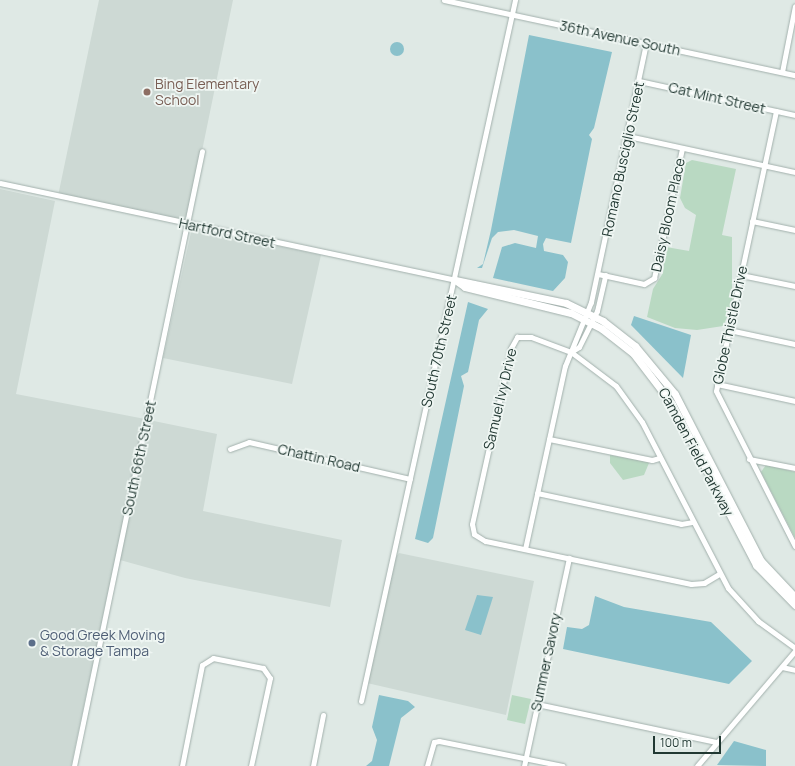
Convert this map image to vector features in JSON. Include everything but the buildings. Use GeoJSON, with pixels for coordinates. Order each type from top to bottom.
{"type":"FeatureCollection","features":[{"type":"Feature","properties":{"kind":"street","name":"36th Avenue South"},"geometry":{"type":"LineString","coordinates":[[444,0],[795,75]]}},
{"type":"Feature","properties":{"kind":"street","name":"South 70th Street"},"geometry":{"type":"LineString","coordinates":[[361,701],[455,280],[515,0]]}},
{"type":"Feature","properties":{"kind":"street"},"geometry":{"type":"LineString","coordinates":[[782,72],[795,6]]}},
{"type":"Feature","properties":{"kind":"street","name":"Romano Busciglio Street"},"geometry":{"type":"LineString","coordinates":[[525,549],[549,438],[571,352],[586,316],[598,274],[628,136],[646,43]]}},
{"type":"Feature","properties":{"kind":"street","name":"Cat Mint Street"},"geometry":{"type":"LineString","coordinates":[[639,81],[795,115]]}},
{"type":"Feature","properties":{"kind":"street","name":"Globe Thistle Drive"},"geometry":{"type":"LineString","coordinates":[[776,111],[717,384],[717,396],[795,546]]}},
{"type":"Feature","properties":{"kind":"street"},"geometry":{"type":"LineString","coordinates":[[628,136],[795,172]]}},
{"type":"Feature","properties":{"kind":"street","name":"Daisy Bloom Place"},"geometry":{"type":"LineString","coordinates":[[605,275],[644,284],[654,278],[682,148]]}},
{"type":"Feature","properties":{"kind":"street","name":"South 66th Street"},"geometry":{"type":"LineString","coordinates":[[74,766],[188,225],[202,151]]}},
{"type":"Feature","properties":{"kind":"street","name":"Hartford Street"},"geometry":{"type":"LineString","coordinates":[[0,183],[188,225],[455,280]]}},
{"type":"Feature","properties":{"kind":"street"},"geometry":{"type":"LineString","coordinates":[[752,221],[795,230]]}},
{"type":"Feature","properties":{"kind":"street"},"geometry":{"type":"LineString","coordinates":[[598,274],[605,275]]}},
{"type":"Feature","properties":{"kind":"street","name":"Romano Busciglio Street"},"geometry":{"type":"LineString","coordinates":[[571,352],[579,347],[593,319],[605,275]]}},
{"type":"Feature","properties":{"kind":"street"},"geometry":{"type":"LineString","coordinates":[[741,275],[795,286]]}},
{"type":"Feature","properties":{"kind":"street","name":"Camden Field Parkway"},"geometry":{"type":"LineString","coordinates":[[455,280],[549,298],[593,319],[636,346],[666,380],[754,548],[769,571],[795,597]]}},
{"type":"Feature","properties":{"kind":"street","name":"Camden Field Parkway"},"geometry":{"type":"LineString","coordinates":[[593,319],[628,348],[658,382],[752,560],[771,584],[795,605]]}},
{"type":"Feature","properties":{"kind":"street"},"geometry":{"type":"LineString","coordinates":[[729,330],[795,344]]}},
{"type":"Feature","properties":{"kind":"street","name":"Samuel Ivy Drive"},"geometry":{"type":"LineString","coordinates":[[719,574],[704,583],[691,584],[485,541],[472,530],[511,348],[514,341],[523,336],[571,352],[616,386],[637,414],[719,574],[751,615],[795,650]]}},
{"type":"Feature","properties":{"kind":"street"},"geometry":{"type":"LineString","coordinates":[[717,384],[795,401]]}},
{"type":"Feature","properties":{"kind":"street"},"geometry":{"type":"LineString","coordinates":[[549,438],[652,460],[660,458]]}},
{"type":"Feature","properties":{"kind":"street","name":"Chattin Road"},"geometry":{"type":"LineString","coordinates":[[230,450],[250,442],[410,478]]}},
{"type":"Feature","properties":{"kind":"street"},"geometry":{"type":"LineString","coordinates":[[749,459],[795,468]]}},
{"type":"Feature","properties":{"kind":"street"},"geometry":{"type":"LineString","coordinates":[[537,493],[681,524],[692,522]]}},
{"type":"Feature","properties":{"kind":"street","name":"Summer Savory"},"geometry":{"type":"LineString","coordinates":[[524,766],[569,558]]}},
{"type":"Feature","properties":{"kind":"street"},"geometry":{"type":"LineString","coordinates":[[697,766],[795,650]]}},
{"type":"Feature","properties":{"kind":"street"},"geometry":{"type":"LineString","coordinates":[[182,766],[202,665],[213,658],[263,668],[270,678],[251,766]]}},
{"type":"Feature","properties":{"kind":"street"},"geometry":{"type":"LineString","coordinates":[[782,667],[795,670]]}},
{"type":"Feature","properties":{"kind":"street"},"geometry":{"type":"LineString","coordinates":[[537,704],[716,742]]}},
{"type":"Feature","properties":{"kind":"street"},"geometry":{"type":"LineString","coordinates":[[313,766],[323,715]]}},
{"type":"Feature","properties":{"kind":"street"},"geometry":{"type":"LineString","coordinates":[[427,766],[434,742],[439,740],[563,766]]}},
{"type":"Feature","properties":{"kind":"shaded area","name":"Bing Elementary School"},"geometry":{"type":"Polygon","coordinates":[[[99,0],[233,0],[187,224],[58,196],[99,0]]]}},
{"type":"Feature","properties":{"kind":"shaded area"},"geometry":{"type":"Polygon","coordinates":[[[0,189],[55,201],[16,394],[145,419],[71,766],[0,766],[0,189]]]}},
{"type":"Feature","properties":{"kind":"shaded area"},"geometry":{"type":"Polygon","coordinates":[[[192,228],[321,255],[292,384],[163,358],[192,228]]]}},
{"type":"Feature","properties":{"kind":"shaded area"},"geometry":{"type":"Polygon","coordinates":[[[149,420],[217,434],[203,511],[342,540],[330,607],[185,578],[120,560],[149,420]]]}},
{"type":"Feature","properties":{"kind":"shaded area"},"geometry":{"type":"Polygon","coordinates":[[[399,553],[534,581],[506,715],[367,683],[394,559],[399,553]]]}},
{"type":"Feature","properties":{"kind":"green space"},"geometry":{"type":"Polygon","coordinates":[[[692,160],[736,169],[722,235],[732,237],[732,306],[723,326],[697,330],[675,328],[647,317],[653,289],[663,273],[666,247],[689,251],[696,215],[685,208],[680,198],[686,163],[692,160]]]}},
{"type":"Feature","properties":{"kind":"green space"},"geometry":{"type":"Polygon","coordinates":[[[610,455],[649,463],[644,475],[623,480],[610,463],[610,455]]]}},
{"type":"Feature","properties":{"kind":"green space"},"geometry":{"type":"Polygon","coordinates":[[[766,465],[795,472],[795,538],[761,472],[766,465]]]}},
{"type":"Feature","properties":{"kind":"green space"},"geometry":{"type":"Polygon","coordinates":[[[512,695],[531,699],[525,724],[507,720],[512,695]]]}},
{"type":"Feature","properties":{"kind":"water"},"geometry":{"type":"Polygon","coordinates":[[[529,35],[612,52],[594,128],[589,135],[592,139],[571,243],[546,238],[543,244],[544,251],[563,255],[568,262],[565,278],[553,291],[493,278],[502,247],[515,243],[536,248],[538,236],[514,230],[498,232],[492,238],[482,268],[477,268],[483,264],[491,230],[529,35]]]}},
{"type":"Feature","properties":{"kind":"water"},"geometry":{"type":"Polygon","coordinates":[[[394,42],[400,42],[404,46],[404,52],[400,56],[394,56],[390,52],[390,46],[394,42]]]}},
{"type":"Feature","properties":{"kind":"water"},"geometry":{"type":"Polygon","coordinates":[[[468,302],[488,309],[479,320],[468,372],[461,376],[464,386],[433,538],[428,543],[415,539],[468,302]]]}},
{"type":"Feature","properties":{"kind":"water"},"geometry":{"type":"Polygon","coordinates":[[[634,316],[691,335],[683,378],[631,325],[634,316]]]}},
{"type":"Feature","properties":{"kind":"water"},"geometry":{"type":"Polygon","coordinates":[[[477,595],[493,597],[481,635],[465,630],[477,595]]]}},
{"type":"Feature","properties":{"kind":"water"},"geometry":{"type":"Polygon","coordinates":[[[595,596],[624,607],[711,622],[752,661],[729,684],[563,649],[567,627],[582,629],[589,625],[595,596]]]}},
{"type":"Feature","properties":{"kind":"water"},"geometry":{"type":"Polygon","coordinates":[[[379,695],[408,701],[415,707],[401,718],[389,766],[366,766],[372,761],[377,740],[372,727],[379,695]]]}},
{"type":"Feature","properties":{"kind":"water"},"geometry":{"type":"Polygon","coordinates":[[[734,741],[766,750],[766,766],[717,765],[734,741]]]}},
{"type":"Feature","properties":{"kind":"place","name":"Bing Elementary School"},"geometry":{"type":"Point","coordinates":[147,92]}},
{"type":"Feature","properties":{"kind":"place","name":"Good Greek Moving & Storage Tampa"},"geometry":{"type":"Point","coordinates":[32,643]}}]}
